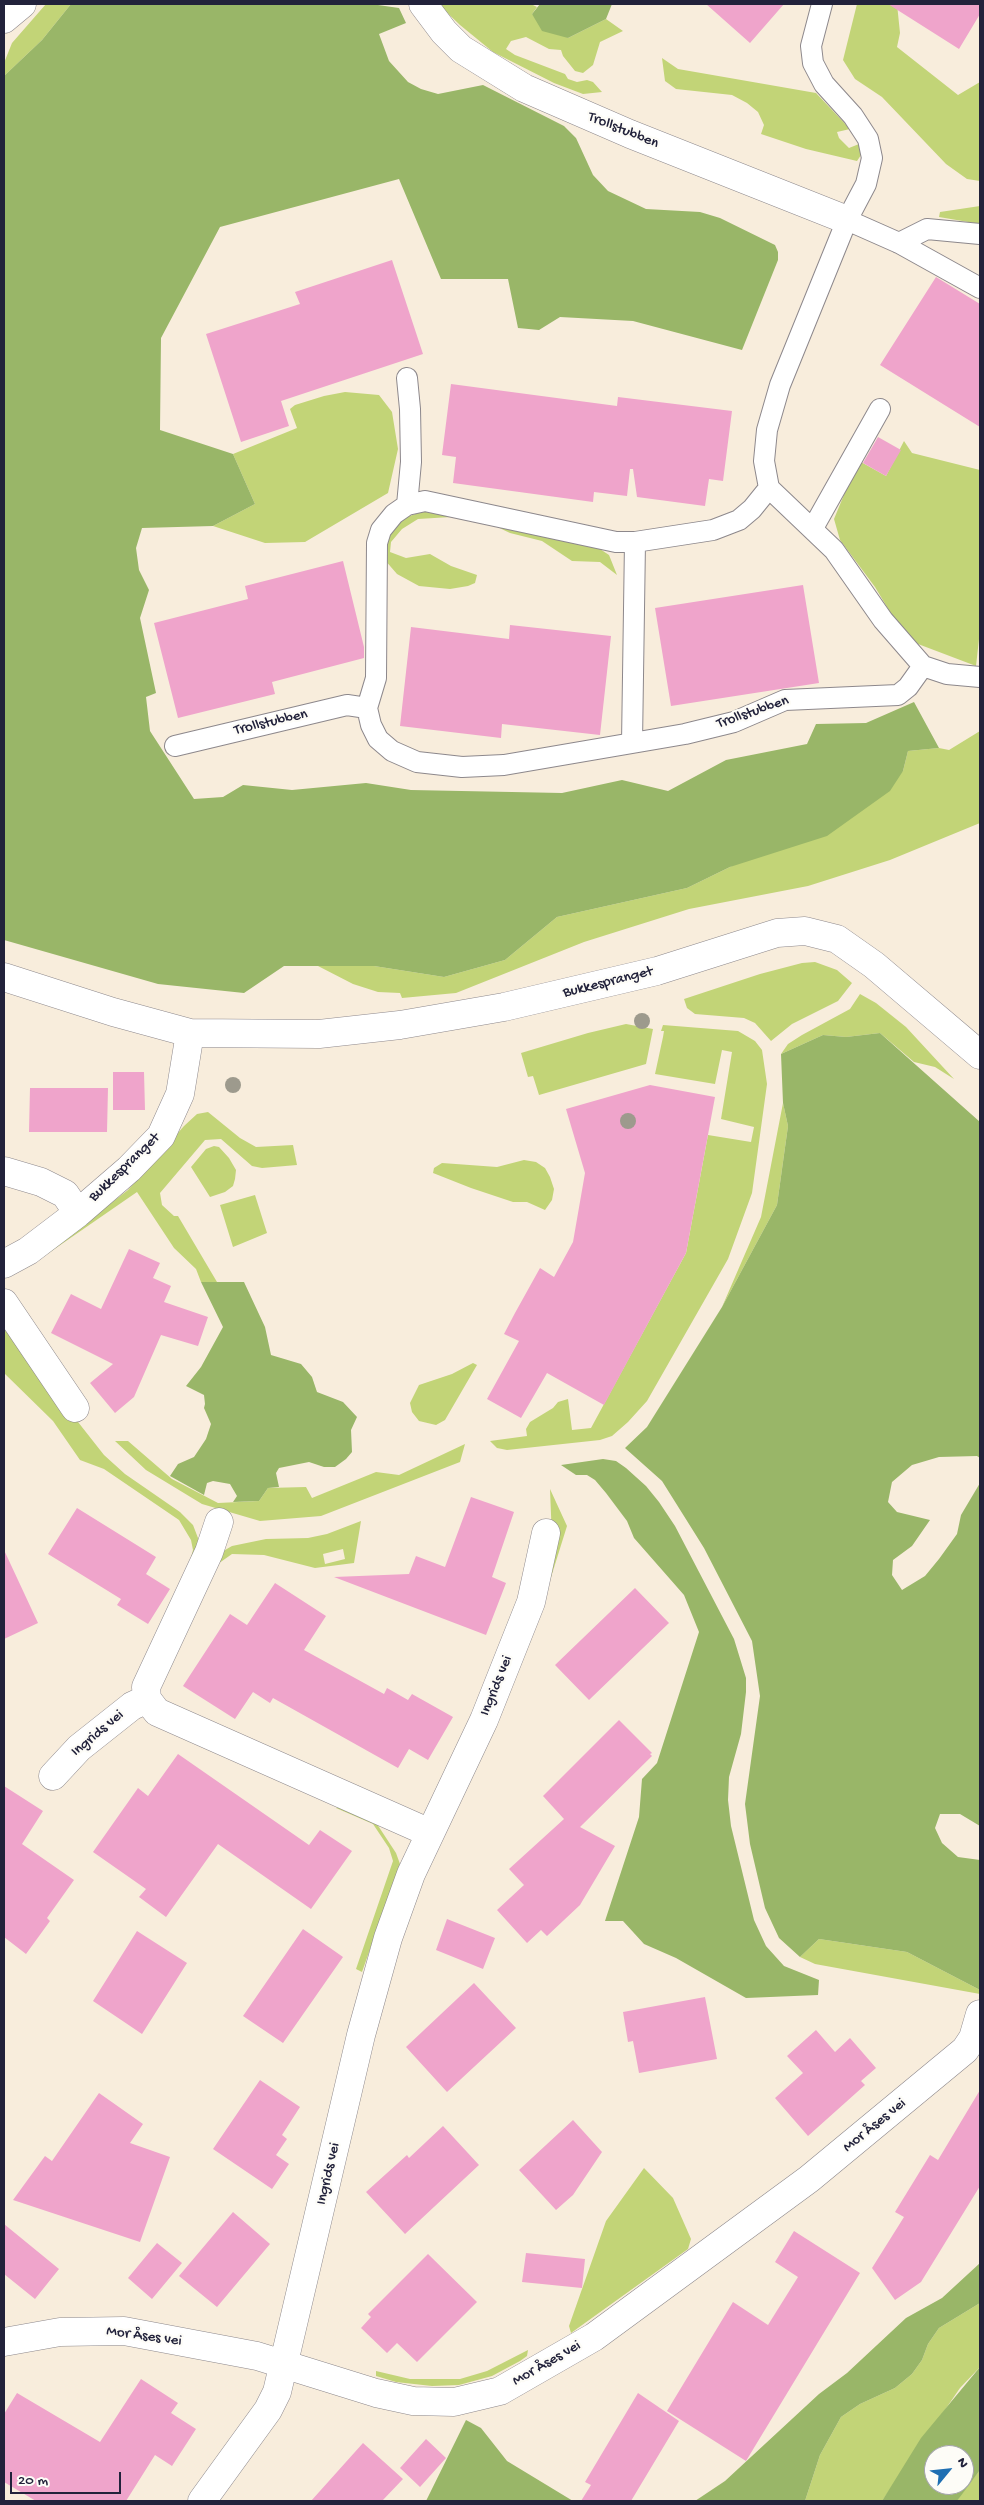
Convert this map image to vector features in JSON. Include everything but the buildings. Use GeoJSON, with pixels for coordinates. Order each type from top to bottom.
{"type":"FeatureCollection","features":[{"type":"Feature","properties":{"kind":"street"},"geometry":{"type":"LineString","coordinates":[[4,19],[22,4]]}},
{"type":"Feature","properties":{"kind":"street","name":"Trollstubben"},"geometry":{"type":"LineString","coordinates":[[423,4],[444,32],[461,49],[524,88],[630,134],[847,220]]}},
{"type":"Feature","properties":{"kind":"street","name":"Bukkespranget"},"geometry":{"type":"LineString","coordinates":[[4,977],[104,1009],[190,1033],[319,1034],[400,1025],[465,1015],[657,971],[777,933],[805,931],[837,939],[874,965],[980,1056]]}},
{"type":"Feature","properties":{"kind":"street","name":"Bukkespranget"},"geometry":{"type":"LineString","coordinates":[[4,1264],[28,1251],[78,1213],[129,1169],[161,1136],[180,1094],[190,1033]]}},
{"type":"Feature","properties":{"kind":"street","name":"Bukkespranget"},"geometry":{"type":"LineString","coordinates":[[4,1171],[41,1182],[65,1194],[78,1213]]}},
{"type":"Feature","properties":{"kind":"street"},"geometry":{"type":"LineString","coordinates":[[4,1303],[74,1408]]}},
{"type":"Feature","properties":{"kind":"street"},"geometry":{"type":"LineString","coordinates":[[219,1522],[209,1552],[146,1687],[147,1699],[157,1712],[430,1833]]}},
{"type":"Feature","properties":{"kind":"street","name":"Ingrids vei"},"geometry":{"type":"LineString","coordinates":[[202,2501],[268,2410],[277,2392],[361,2034],[388,1938],[411,1874],[484,1720],[531,1602],[546,1533]]}},
{"type":"Feature","properties":{"kind":"street","name":"Ingrids vei"},"geometry":{"type":"LineString","coordinates":[[53,1776],[78,1748],[132,1706],[147,1699]]}},
{"type":"Feature","properties":{"kind":"street","name":"Mor Åses vei"},"geometry":{"type":"LineString","coordinates":[[4,2342],[60,2332],[124,2331],[256,2356],[376,2393],[413,2401],[454,2402],[500,2391],[594,2337],[809,2179],[965,2050],[973,2038],[980,2014]]}},
{"type":"Feature","properties":{"kind":"lane"},"geometry":{"type":"LineString","coordinates":[[822,4],[811,46],[813,64],[824,84],[858,123],[868,139],[872,158],[866,184],[847,220],[780,385],[767,430],[764,462],[769,488],[834,550],[894,634],[923,666],[947,674],[980,677]]}},
{"type":"Feature","properties":{"kind":"lane","name":"Trollstubben"},"geometry":{"type":"LineString","coordinates":[[847,220],[900,244],[980,288]]}},
{"type":"Feature","properties":{"kind":"lane"},"geometry":{"type":"LineString","coordinates":[[900,244],[927,229],[980,234]]}},
{"type":"Feature","properties":{"kind":"lane"},"geometry":{"type":"LineString","coordinates":[[407,378],[410,409],[411,462],[408,506]]}},
{"type":"Feature","properties":{"kind":"lane"},"geometry":{"type":"LineString","coordinates":[[813,528],[880,409]]}},
{"type":"Feature","properties":{"kind":"lane"},"geometry":{"type":"LineString","coordinates":[[367,708],[376,669],[377,542],[382,530],[394,514],[408,506],[425,501],[616,542],[635,542],[713,530],[739,520],[752,509],[769,488]]}},
{"type":"Feature","properties":{"kind":"lane"},"geometry":{"type":"LineString","coordinates":[[632,743],[635,542]]}},
{"type":"Feature","properties":{"kind":"lane","name":"Trollstubben"},"geometry":{"type":"LineString","coordinates":[[175,746],[347,706],[367,708],[378,739],[392,751],[417,762],[462,767],[504,765],[685,734],[734,722],[785,700],[803,697],[827,699],[898,695],[908,686],[923,666]]}},
{"type":"Feature","properties":{"kind":"green space"},"geometry":{"type":"Polygon","coordinates":[[[46,4],[71,4],[42,40],[4,76],[4,63],[12,43],[46,4]]]}},
{"type":"Feature","properties":{"kind":"green space"},"geometry":{"type":"Polygon","coordinates":[[[71,4],[371,4],[399,8],[406,23],[379,34],[389,61],[408,82],[421,89],[438,94],[483,85],[564,126],[576,138],[593,175],[608,191],[646,209],[700,212],[720,218],[775,245],[778,252],[778,260],[742,350],[633,321],[560,317],[539,330],[518,328],[508,279],[441,279],[399,179],[220,227],[161,338],[160,430],[233,454],[255,504],[213,526],[142,528],[136,548],[139,570],[149,590],[140,618],[156,693],[146,697],[150,731],[194,799],[223,797],[243,785],[292,790],[366,783],[411,790],[562,793],[622,780],[668,791],[726,760],[807,744],[816,724],[866,723],[914,702],[939,748],[908,751],[903,771],[890,791],[827,836],[730,867],[687,888],[557,917],[505,960],[444,977],[374,966],[284,966],[244,993],[158,984],[4,940],[4,76],[42,40],[71,4]]]}},
{"type":"Feature","properties":{"kind":"green space"},"geometry":{"type":"Polygon","coordinates":[[[438,4],[531,4],[537,7],[532,14],[568,38],[606,19],[623,31],[600,42],[593,65],[583,73],[575,71],[563,56],[561,50],[549,49],[526,37],[511,41],[506,49],[515,55],[565,74],[568,79],[577,82],[587,80],[593,82],[602,92],[583,94],[554,83],[493,52],[438,4]]]}},
{"type":"Feature","properties":{"kind":"green space"},"geometry":{"type":"Polygon","coordinates":[[[540,4],[612,4],[606,19],[568,38],[542,31],[532,14],[540,4]]]}},
{"type":"Feature","properties":{"kind":"green space"},"geometry":{"type":"Polygon","coordinates":[[[857,4],[897,4],[900,33],[897,47],[958,95],[980,82],[980,181],[967,179],[946,164],[882,97],[855,79],[843,60],[857,4]]]}},
{"type":"Feature","properties":{"kind":"green space"},"geometry":{"type":"Polygon","coordinates":[[[662,58],[678,69],[816,93],[850,129],[837,132],[839,138],[849,148],[859,144],[861,155],[857,161],[806,149],[761,134],[764,125],[758,112],[747,103],[732,95],[676,89],[665,81],[662,58]]]}},
{"type":"Feature","properties":{"kind":"green space"},"geometry":{"type":"Polygon","coordinates":[[[980,206],[980,224],[939,217],[940,212],[980,206]]]}},
{"type":"Feature","properties":{"kind":"green space"},"geometry":{"type":"Polygon","coordinates":[[[345,392],[379,395],[392,412],[398,449],[388,493],[305,542],[265,543],[213,526],[255,504],[233,454],[297,428],[290,409],[295,405],[345,392]]]}},
{"type":"Feature","properties":{"kind":"green space"},"geometry":{"type":"Polygon","coordinates":[[[904,441],[912,453],[980,470],[980,630],[976,666],[918,644],[902,632],[875,587],[840,540],[834,519],[853,473],[861,462],[886,476],[904,441]]]}},
{"type":"Feature","properties":{"kind":"green space"},"geometry":{"type":"Polygon","coordinates":[[[424,511],[440,511],[571,539],[600,549],[609,555],[617,575],[600,562],[572,561],[542,541],[510,533],[491,524],[472,519],[451,517],[418,519],[402,529],[391,542],[390,552],[406,558],[430,554],[451,566],[477,575],[475,583],[450,589],[419,586],[397,574],[384,559],[383,551],[388,535],[404,518],[424,511]]]}},
{"type":"Feature","properties":{"kind":"green space"},"geometry":{"type":"Polygon","coordinates":[[[980,731],[980,823],[890,860],[808,886],[689,909],[584,942],[456,993],[402,998],[400,993],[378,992],[353,984],[318,966],[374,966],[444,977],[505,960],[557,917],[687,888],[730,867],[903,771],[908,751],[939,748],[949,750],[980,731]]]}},
{"type":"Feature","properties":{"kind":"green space"},"geometry":{"type":"Polygon","coordinates":[[[815,962],[837,970],[852,983],[838,1001],[792,1024],[771,1041],[755,1023],[744,1018],[695,1014],[687,1008],[684,999],[760,974],[802,963],[815,962]]]}},
{"type":"Feature","properties":{"kind":"green space"},"geometry":{"type":"Polygon","coordinates":[[[860,994],[876,1003],[906,1027],[954,1079],[935,1067],[914,1062],[880,1033],[846,1037],[823,1035],[781,1054],[788,1044],[850,1009],[860,994]]]}},
{"type":"Feature","properties":{"kind":"green space"},"geometry":{"type":"Polygon","coordinates":[[[626,1024],[653,1029],[646,1064],[539,1095],[533,1076],[528,1077],[521,1053],[626,1024]]]}},
{"type":"Feature","properties":{"kind":"green space"},"geometry":{"type":"Polygon","coordinates":[[[663,1025],[738,1031],[755,1041],[762,1050],[767,1084],[752,1193],[728,1259],[647,1401],[612,1436],[600,1440],[507,1450],[497,1448],[490,1441],[527,1436],[526,1429],[530,1422],[553,1408],[558,1402],[568,1399],[572,1430],[591,1428],[686,1253],[708,1135],[751,1142],[754,1127],[721,1119],[732,1052],[722,1050],[715,1084],[655,1074],[664,1031],[661,1031],[663,1025]]]}},
{"type":"Feature","properties":{"kind":"green space"},"geometry":{"type":"Polygon","coordinates":[[[880,1033],[980,1122],[980,1458],[977,1456],[939,1457],[912,1465],[892,1482],[888,1502],[897,1512],[930,1520],[912,1546],[893,1560],[892,1575],[902,1590],[925,1576],[939,1559],[957,1534],[961,1515],[980,1483],[980,1826],[960,1814],[940,1814],[935,1828],[942,1843],[958,1857],[980,1860],[980,1990],[907,1952],[819,1939],[800,1957],[779,1938],[765,1908],[750,1844],[745,1804],[760,1696],[752,1641],[704,1548],[662,1481],[625,1448],[647,1427],[722,1307],[777,1205],[788,1126],[783,1103],[781,1054],[823,1035],[846,1037],[880,1033]]]}},
{"type":"Feature","properties":{"kind":"green space"},"geometry":{"type":"Polygon","coordinates":[[[783,1103],[788,1126],[777,1205],[722,1307],[761,1217],[783,1103]]]}},
{"type":"Feature","properties":{"kind":"green space"},"geometry":{"type":"Polygon","coordinates":[[[208,1112],[240,1138],[256,1147],[293,1145],[297,1165],[262,1168],[252,1166],[221,1139],[205,1140],[160,1193],[162,1205],[174,1216],[178,1216],[217,1282],[201,1282],[196,1269],[174,1248],[137,1192],[27,1268],[128,1190],[184,1126],[197,1114],[208,1112]]]}},
{"type":"Feature","properties":{"kind":"green space"},"geometry":{"type":"Polygon","coordinates":[[[214,1146],[219,1147],[229,1158],[236,1170],[233,1186],[225,1192],[210,1197],[191,1167],[206,1149],[214,1146]]]}},
{"type":"Feature","properties":{"kind":"green space"},"geometry":{"type":"Polygon","coordinates":[[[524,1160],[536,1162],[545,1168],[550,1177],[554,1189],[552,1200],[545,1210],[527,1202],[513,1202],[433,1173],[434,1168],[442,1163],[497,1167],[524,1160]]]}},
{"type":"Feature","properties":{"kind":"green space"},"geometry":{"type":"Polygon","coordinates":[[[255,1195],[267,1233],[233,1247],[220,1205],[255,1195]]]}},
{"type":"Feature","properties":{"kind":"green space"},"geometry":{"type":"Polygon","coordinates":[[[201,1282],[244,1282],[265,1327],[271,1355],[301,1364],[312,1377],[317,1392],[343,1402],[357,1417],[351,1430],[352,1452],[346,1459],[335,1467],[324,1467],[309,1462],[279,1468],[276,1473],[279,1487],[268,1488],[259,1501],[233,1502],[237,1496],[230,1484],[213,1481],[207,1483],[204,1495],[170,1476],[178,1464],[194,1457],[206,1439],[211,1424],[204,1408],[204,1395],[186,1386],[201,1367],[223,1327],[201,1282]]]}},
{"type":"Feature","properties":{"kind":"green space"},"geometry":{"type":"Polygon","coordinates":[[[4,1328],[104,1455],[125,1474],[180,1512],[193,1525],[198,1538],[199,1550],[186,1575],[193,1550],[191,1540],[179,1520],[104,1469],[80,1460],[53,1421],[4,1373],[4,1328]]]}},
{"type":"Feature","properties":{"kind":"green space"},"geometry":{"type":"Polygon","coordinates":[[[473,1363],[477,1365],[445,1420],[436,1425],[419,1421],[412,1412],[410,1403],[419,1385],[452,1374],[473,1363]]]}},
{"type":"Feature","properties":{"kind":"green space"},"geometry":{"type":"Polygon","coordinates":[[[115,1441],[128,1441],[172,1479],[218,1503],[259,1501],[268,1488],[306,1487],[312,1498],[376,1472],[399,1475],[465,1444],[460,1462],[321,1516],[260,1521],[202,1504],[146,1470],[115,1441]]]}},
{"type":"Feature","properties":{"kind":"green space"},"geometry":{"type":"Polygon","coordinates":[[[603,1459],[616,1461],[626,1468],[646,1486],[659,1502],[675,1526],[734,1639],[746,1678],[746,1692],[741,1734],[729,1777],[728,1800],[731,1826],[754,1920],[766,1946],[784,1966],[819,1980],[818,1995],[746,1998],[676,1958],[644,1944],[623,1921],[605,1921],[639,1817],[642,1779],[657,1763],[699,1632],[684,1595],[634,1538],[627,1521],[606,1493],[595,1480],[587,1475],[576,1475],[561,1465],[603,1459]]]}},
{"type":"Feature","properties":{"kind":"green space"},"geometry":{"type":"Polygon","coordinates":[[[550,1489],[567,1526],[542,1606],[552,1539],[550,1489]]]}},
{"type":"Feature","properties":{"kind":"green space"},"geometry":{"type":"Polygon","coordinates":[[[361,1521],[354,1563],[315,1568],[264,1555],[232,1554],[215,1566],[218,1554],[232,1546],[266,1539],[308,1538],[327,1534],[361,1521]],[[343,1549],[323,1554],[325,1564],[345,1559],[343,1549]]]}},
{"type":"Feature","properties":{"kind":"green space"},"geometry":{"type":"Polygon","coordinates":[[[342,1805],[375,1821],[396,1853],[400,1864],[362,1972],[356,1969],[393,1861],[389,1848],[373,1824],[336,1808],[342,1805]]]}},
{"type":"Feature","properties":{"kind":"green space"},"geometry":{"type":"Polygon","coordinates":[[[819,1939],[907,1952],[980,1990],[980,1994],[815,1964],[800,1957],[819,1939]]]}},
{"type":"Feature","properties":{"kind":"green space"},"geometry":{"type":"Polygon","coordinates":[[[644,2168],[673,2198],[691,2239],[688,2249],[571,2333],[569,2326],[606,2221],[644,2168]]]}},
{"type":"Feature","properties":{"kind":"green space"},"geometry":{"type":"Polygon","coordinates":[[[980,2263],[980,2303],[939,2328],[928,2344],[922,2360],[912,2374],[895,2388],[860,2404],[841,2417],[820,2455],[805,2501],[695,2501],[725,2481],[819,2394],[847,2373],[906,2318],[942,2298],[980,2263]]]}},
{"type":"Feature","properties":{"kind":"green space"},"geometry":{"type":"Polygon","coordinates":[[[980,2303],[980,2367],[960,2388],[882,2501],[805,2501],[820,2455],[841,2417],[860,2404],[895,2388],[912,2374],[922,2360],[928,2344],[939,2328],[980,2303]]]}},
{"type":"Feature","properties":{"kind":"green space"},"geometry":{"type":"Polygon","coordinates":[[[528,2350],[527,2356],[492,2376],[459,2385],[432,2386],[396,2382],[376,2376],[376,2371],[410,2379],[460,2379],[487,2371],[528,2350]]]}},
{"type":"Feature","properties":{"kind":"green space"},"geometry":{"type":"Polygon","coordinates":[[[980,2367],[980,2470],[974,2478],[974,2445],[924,2445],[924,2495],[961,2495],[957,2501],[882,2501],[921,2438],[980,2367]]]}},
{"type":"Feature","properties":{"kind":"green space"},"geometry":{"type":"Polygon","coordinates":[[[466,2420],[481,2428],[507,2461],[573,2501],[426,2501],[466,2420]]]}},
{"type":"Feature","properties":{"kind":"green space"},"geometry":{"type":"Polygon","coordinates":[[[980,2470],[980,2501],[957,2501],[960,2495],[974,2495],[974,2478],[980,2470]]]}}]}
